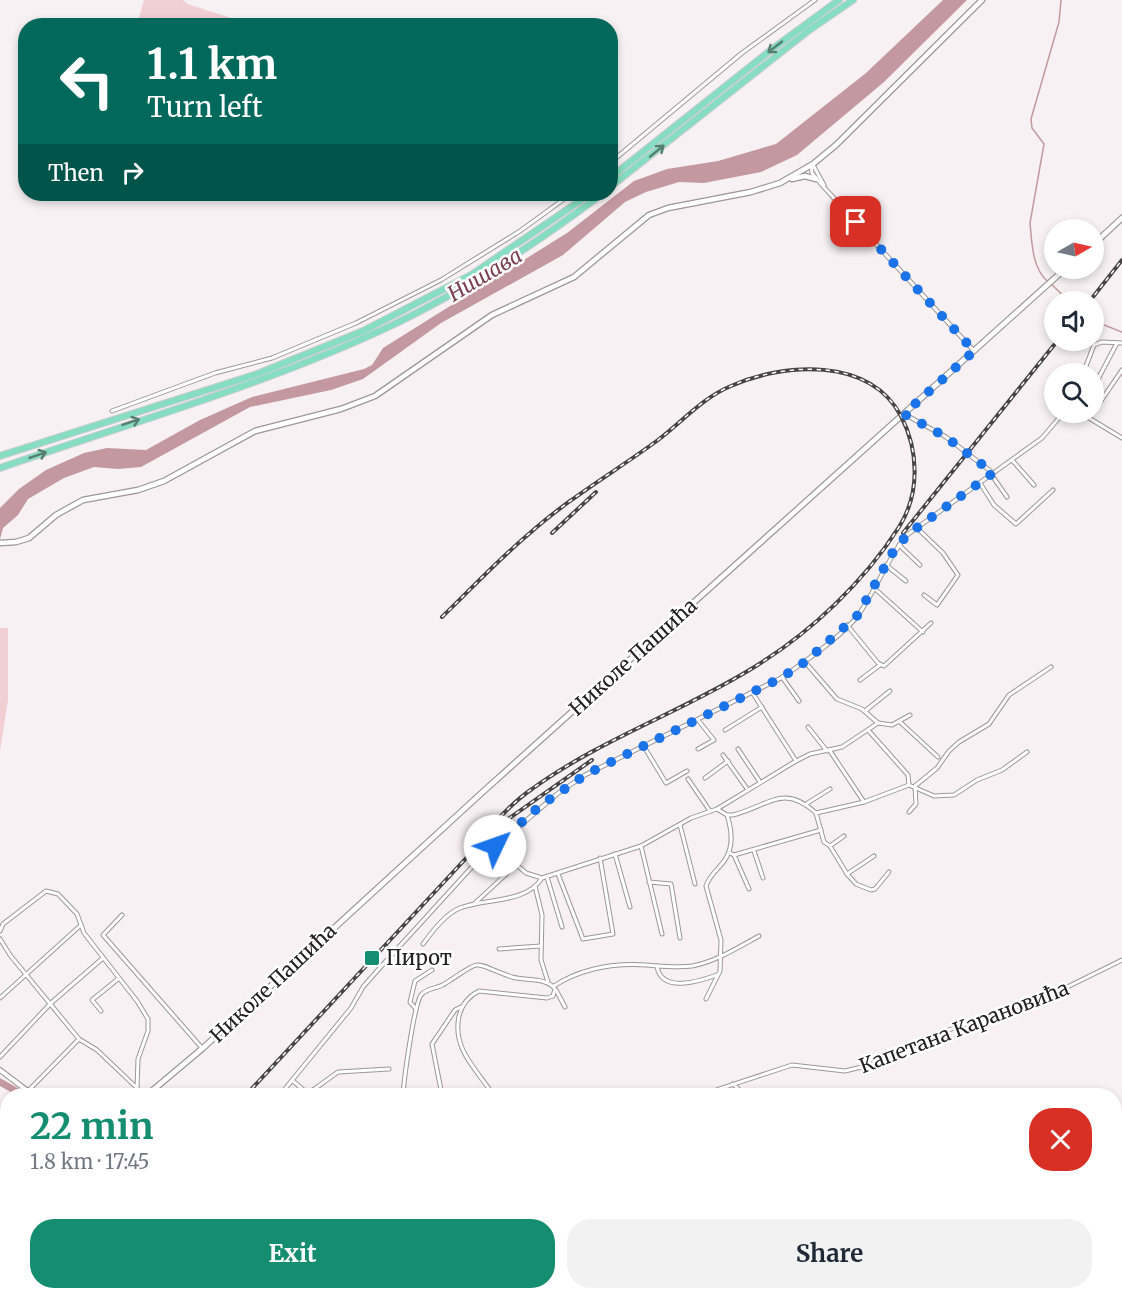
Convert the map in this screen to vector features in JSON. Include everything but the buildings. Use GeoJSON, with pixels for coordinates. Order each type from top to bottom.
{"type":"FeatureCollection","features":[{"type":"Feature","properties":{"kind":"highway"},"geometry":{"type":"LineString","coordinates":[[618,172],[771,50],[839,0]]}},
{"type":"Feature","properties":{"kind":"highway"},"geometry":{"type":"LineString","coordinates":[[618,181],[808,31],[853,0]]}},
{"type":"Feature","properties":{"kind":"highway"},"geometry":{"type":"LineString","coordinates":[[0,456],[257,374],[363,331],[471,275],[580,201]]}},
{"type":"Feature","properties":{"kind":"highway"},"geometry":{"type":"LineString","coordinates":[[0,468],[267,377],[385,328],[505,263],[592,201]]}},
{"type":"Feature","properties":{"kind":"main road"},"geometry":{"type":"LineString","coordinates":[[789,179],[812,165],[842,140],[982,0]]}},
{"type":"Feature","properties":{"kind":"main road"},"geometry":{"type":"LineString","coordinates":[[0,543],[13,543],[29,538],[56,515],[77,502],[145,489],[170,478],[218,449],[255,431],[340,409],[375,396],[492,315],[574,277],[635,225],[655,212],[751,192],[789,179],[805,176],[816,179]]}},
{"type":"Feature","properties":{"kind":"main road"},"geometry":{"type":"LineString","coordinates":[[1104,235],[1122,218]]}},
{"type":"Feature","properties":{"kind":"main road","name":"Николе Пашића"},"geometry":{"type":"LineString","coordinates":[[155,1088],[203,1048],[470,803],[1054,279]]}},
{"type":"Feature","properties":{"kind":"street"},"geometry":{"type":"LineString","coordinates":[[618,156],[742,53],[815,0]]}},
{"type":"Feature","properties":{"kind":"street"},"geometry":{"type":"LineString","coordinates":[[812,165],[816,179],[974,351]]}},
{"type":"Feature","properties":{"kind":"street"},"geometry":{"type":"LineString","coordinates":[[812,165],[827,190]]}},
{"type":"Feature","properties":{"kind":"street"},"geometry":{"type":"LineString","coordinates":[[112,411],[215,373],[272,358],[356,323],[441,280],[520,231],[561,201]]}},
{"type":"Feature","properties":{"kind":"street"},"geometry":{"type":"LineString","coordinates":[[1087,363],[1094,345],[1102,342],[1122,343]]}},
{"type":"Feature","properties":{"kind":"street"},"geometry":{"type":"LineString","coordinates":[[1104,368],[1117,343]]}},
{"type":"Feature","properties":{"kind":"street"},"geometry":{"type":"LineString","coordinates":[[1104,396],[1122,370]]}},
{"type":"Feature","properties":{"kind":"street"},"geometry":{"type":"LineString","coordinates":[[904,414],[946,437],[992,474],[1007,497]]}},
{"type":"Feature","properties":{"kind":"street"},"geometry":{"type":"LineString","coordinates":[[286,1088],[351,1008],[363,987],[471,868],[540,806],[574,782],[782,677],[805,662],[858,615],[886,564],[916,527],[1042,438],[1055,423]]}},
{"type":"Feature","properties":{"kind":"street"},"geometry":{"type":"LineString","coordinates":[[1096,423],[1116,437],[1122,438]]}},
{"type":"Feature","properties":{"kind":"street"},"geometry":{"type":"LineString","coordinates":[[1012,460],[1034,485]]}},
{"type":"Feature","properties":{"kind":"street"},"geometry":{"type":"LineString","coordinates":[[979,483],[994,505],[1016,524],[1053,489]]}},
{"type":"Feature","properties":{"kind":"street"},"geometry":{"type":"LineString","coordinates":[[916,527],[943,553],[958,575],[937,605],[924,595]]}},
{"type":"Feature","properties":{"kind":"street"},"geometry":{"type":"LineString","coordinates":[[900,544],[920,566]]}},
{"type":"Feature","properties":{"kind":"street"},"geometry":{"type":"LineString","coordinates":[[886,564],[906,581]]}},
{"type":"Feature","properties":{"kind":"street"},"geometry":{"type":"LineString","coordinates":[[874,588],[923,632]]}},
{"type":"Feature","properties":{"kind":"street"},"geometry":{"type":"LineString","coordinates":[[860,680],[880,665],[888,664],[931,623]]}},
{"type":"Feature","properties":{"kind":"street"},"geometry":{"type":"LineString","coordinates":[[848,625],[880,665]]}},
{"type":"Feature","properties":{"kind":"street"},"geometry":{"type":"LineString","coordinates":[[805,662],[837,699],[865,711],[878,723],[886,726],[900,722],[910,715]]}},
{"type":"Feature","properties":{"kind":"street"},"geometry":{"type":"LineString","coordinates":[[915,786],[937,768],[949,751],[959,742],[989,724],[1009,695],[1052,667]]}},
{"type":"Feature","properties":{"kind":"street"},"geometry":{"type":"LineString","coordinates":[[782,677],[799,701]]}},
{"type":"Feature","properties":{"kind":"street"},"geometry":{"type":"LineString","coordinates":[[865,711],[890,691]]}},
{"type":"Feature","properties":{"kind":"street"},"geometry":{"type":"LineString","coordinates":[[752,692],[796,761]]}},
{"type":"Feature","properties":{"kind":"street"},"geometry":{"type":"LineString","coordinates":[[724,730],[762,707]]}},
{"type":"Feature","properties":{"kind":"street"},"geometry":{"type":"LineString","coordinates":[[698,720],[714,741],[698,750]]}},
{"type":"Feature","properties":{"kind":"street"},"geometry":{"type":"LineString","coordinates":[[900,722],[938,757]]}},
{"type":"Feature","properties":{"kind":"street"},"geometry":{"type":"LineString","coordinates":[[423,944],[456,910],[474,904],[506,899],[535,886],[545,878],[641,846],[680,825],[717,809],[796,761],[828,751],[878,723]]}},
{"type":"Feature","properties":{"kind":"street"},"geometry":{"type":"LineString","coordinates":[[808,727],[864,802]]}},
{"type":"Feature","properties":{"kind":"street"},"geometry":{"type":"LineString","coordinates":[[868,730],[908,775],[909,785]]}},
{"type":"Feature","properties":{"kind":"street"},"geometry":{"type":"LineString","coordinates":[[644,745],[666,783],[687,771]]}},
{"type":"Feature","properties":{"kind":"street"},"geometry":{"type":"LineString","coordinates":[[738,749],[760,782]]}},
{"type":"Feature","properties":{"kind":"street"},"geometry":{"type":"LineString","coordinates":[[816,813],[864,802],[909,785],[934,796],[954,795],[977,780],[1002,770],[1027,752]]}},
{"type":"Feature","properties":{"kind":"street"},"geometry":{"type":"LineString","coordinates":[[723,755],[748,790]]}},
{"type":"Feature","properties":{"kind":"street"},"geometry":{"type":"LineString","coordinates":[[705,778],[728,761]]}},
{"type":"Feature","properties":{"kind":"street"},"geometry":{"type":"LineString","coordinates":[[688,779],[710,811]]}},
{"type":"Feature","properties":{"kind":"street"},"geometry":{"type":"LineString","coordinates":[[909,812],[916,804],[915,786]]}},
{"type":"Feature","properties":{"kind":"street"},"geometry":{"type":"LineString","coordinates":[[806,804],[830,789]]}},
{"type":"Feature","properties":{"kind":"street"},"geometry":{"type":"LineString","coordinates":[[726,815],[788,798],[800,800],[816,813],[824,842],[830,846],[856,884],[871,890],[876,889],[888,872]]}},
{"type":"Feature","properties":{"kind":"street"},"geometry":{"type":"LineString","coordinates":[[717,809],[726,815],[732,854],[749,889]]}},
{"type":"Feature","properties":{"kind":"street"},"geometry":{"type":"LineString","coordinates":[[680,825],[695,884]]}},
{"type":"Feature","properties":{"kind":"street"},"geometry":{"type":"LineString","coordinates":[[706,999],[718,975],[720,955],[720,932],[706,886],[709,878],[732,854],[754,851],[821,830]]}},
{"type":"Feature","properties":{"kind":"street"},"geometry":{"type":"LineString","coordinates":[[830,846],[844,836]]}},
{"type":"Feature","properties":{"kind":"street"},"geometry":{"type":"LineString","coordinates":[[495,846],[529,875],[545,878]]}},
{"type":"Feature","properties":{"kind":"street"},"geometry":{"type":"LineString","coordinates":[[641,846],[662,934]]}},
{"type":"Feature","properties":{"kind":"street"},"geometry":{"type":"LineString","coordinates":[[754,851],[764,878]]}},
{"type":"Feature","properties":{"kind":"street"},"geometry":{"type":"LineString","coordinates":[[615,854],[630,907]]}},
{"type":"Feature","properties":{"kind":"street"},"geometry":{"type":"LineString","coordinates":[[847,874],[874,856]]}},
{"type":"Feature","properties":{"kind":"street"},"geometry":{"type":"LineString","coordinates":[[558,874],[577,926],[585,940],[613,934],[600,858]]}},
{"type":"Feature","properties":{"kind":"street"},"geometry":{"type":"LineString","coordinates":[[474,904],[516,866]]}},
{"type":"Feature","properties":{"kind":"street"},"geometry":{"type":"LineString","coordinates":[[545,878],[562,927]]}},
{"type":"Feature","properties":{"kind":"street"},"geometry":{"type":"LineString","coordinates":[[649,882],[670,884],[680,938]]}},
{"type":"Feature","properties":{"kind":"street"},"geometry":{"type":"LineString","coordinates":[[535,886],[542,915],[541,963],[548,982],[565,1007]]}},
{"type":"Feature","properties":{"kind":"street"},"geometry":{"type":"LineString","coordinates":[[0,931],[3,924],[35,897],[50,890],[58,894],[77,914],[81,925],[103,958],[148,1019],[148,1031],[138,1059],[137,1088]]}},
{"type":"Feature","properties":{"kind":"street","name":"Николе Пашића"},"geometry":{"type":"LineString","coordinates":[[122,915],[103,935],[203,1048]]}},
{"type":"Feature","properties":{"kind":"street"},"geometry":{"type":"LineString","coordinates":[[0,998],[25,973],[81,925]]}},
{"type":"Feature","properties":{"kind":"street"},"geometry":{"type":"LineString","coordinates":[[441,1088],[432,1044],[455,1010],[462,1007],[479,991],[547,998],[553,996],[554,988],[575,974],[595,968],[629,964],[691,966],[759,936]]}},
{"type":"Feature","properties":{"kind":"street"},"geometry":{"type":"LineString","coordinates":[[0,939],[79,1039],[97,1050],[137,1088]]}},
{"type":"Feature","properties":{"kind":"street"},"geometry":{"type":"LineString","coordinates":[[499,949],[541,946]]}},
{"type":"Feature","properties":{"kind":"street"},"geometry":{"type":"LineString","coordinates":[[0,1057],[51,1003],[103,958]]}},
{"type":"Feature","properties":{"kind":"street","name":"Капетана Карановића"},"geometry":{"type":"LineString","coordinates":[[721,1088],[792,1065],[845,1071],[870,1065],[922,1039],[1051,995],[1122,960]]}},
{"type":"Feature","properties":{"kind":"street"},"geometry":{"type":"LineString","coordinates":[[404,1088],[407,1052],[416,1009],[419,999],[426,991],[446,984],[461,971],[477,964],[519,979],[548,982]]}},
{"type":"Feature","properties":{"kind":"street"},"geometry":{"type":"LineString","coordinates":[[657,966],[660,975],[670,982],[684,984],[718,975]]}},
{"type":"Feature","properties":{"kind":"street"},"geometry":{"type":"LineString","coordinates":[[416,1009],[410,1002],[415,981],[432,970]]}},
{"type":"Feature","properties":{"kind":"street"},"geometry":{"type":"LineString","coordinates":[[101,1011],[92,1000],[118,979]]}},
{"type":"Feature","properties":{"kind":"street"},"geometry":{"type":"LineString","coordinates":[[462,1007],[457,1031],[461,1049],[488,1088]]}},
{"type":"Feature","properties":{"kind":"street"},"geometry":{"type":"LineString","coordinates":[[31,1088],[79,1039]]}},
{"type":"Feature","properties":{"kind":"street"},"geometry":{"type":"LineString","coordinates":[[316,1088],[338,1072],[389,1069]]}},
{"type":"Feature","properties":{"kind":"street"},"geometry":{"type":"LineString","coordinates":[[0,1070],[24,1088]]}},
{"type":"Feature","properties":{"kind":"street"},"geometry":{"type":"LineString","coordinates":[[293,1080],[302,1088]]}},
{"type":"Feature","properties":{"kind":"street"},"geometry":{"type":"LineString","coordinates":[[732,1084],[737,1088]]}},
{"type":"Feature","properties":{"kind":"shaded area"},"geometry":{"type":"Polygon","coordinates":[[[144,0],[183,0],[188,4],[231,18],[139,18],[144,0]]]}},
{"type":"Feature","properties":{"kind":"shaded area"},"geometry":{"type":"Polygon","coordinates":[[[943,0],[967,0],[884,82],[797,155],[761,172],[704,183],[679,182],[646,192],[625,202],[563,255],[441,323],[363,379],[331,390],[250,407],[141,467],[118,469],[94,467],[64,478],[28,499],[18,515],[3,528],[0,539],[0,508],[19,489],[46,470],[84,453],[107,448],[146,450],[200,420],[252,397],[364,369],[372,365],[383,348],[567,233],[608,201],[618,201],[618,193],[634,181],[667,169],[718,161],[776,144],[866,73],[943,0]]]}},
{"type":"Feature","properties":{"kind":"shaded area"},"geometry":{"type":"Polygon","coordinates":[[[0,628],[8,628],[8,700],[0,751],[0,628]]]}},
{"type":"Feature","properties":{"kind":"waterway"},"geometry":{"type":"LineString","coordinates":[[1047,281],[1038,269],[1031,239],[1030,223],[1044,144],[1032,128],[1031,119],[1059,22],[1061,0]]}},
{"type":"Feature","properties":{"kind":"waterway"},"geometry":{"type":"LineString","coordinates":[[1051,284],[1058,291]]}},
{"type":"Feature","properties":{"kind":"waterway"},"geometry":{"type":"LineString","coordinates":[[1104,325],[1122,332]]}},
{"type":"Feature","properties":{"kind":"waterway"},"geometry":{"type":"LineString","coordinates":[[0,1082],[11,1088]]}},
{"type":"Feature","properties":{"kind":"railway"},"geometry":{"type":"LineString","coordinates":[[1098,291],[1122,260]]}},
{"type":"Feature","properties":{"kind":"railway"},"geometry":{"type":"LineString","coordinates":[[903,533],[1049,351]]}},
{"type":"Feature","properties":{"kind":"railway"},"geometry":{"type":"LineString","coordinates":[[442,617],[507,553],[545,520],[658,440],[701,404],[731,386],[752,378],[799,370],[824,370],[847,374],[868,383],[887,397],[901,416],[907,429],[915,472],[914,487],[906,514],[870,567],[835,604],[797,638],[756,666],[558,771],[516,801],[475,844]]}},
{"type":"Feature","properties":{"kind":"railway"},"geometry":{"type":"LineString","coordinates":[[552,533],[596,492]]}},
{"type":"Feature","properties":{"kind":"railway"},"geometry":{"type":"LineString","coordinates":[[501,824],[592,760]]}},
{"type":"Feature","properties":{"kind":"railway"},"geometry":{"type":"LineString","coordinates":[[253,1088],[483,840]]}},
{"type":"Feature","properties":{"kind":"place","name":"Пирот"},"geometry":{"type":"Point","coordinates":[372,958]}},
{"type":"Feature","properties":{"kind":"route"},"geometry":{"type":"LineString","coordinates":[[495,846],[540,806],[585,775],[781,678],[805,662],[858,615],[893,552],[907,535],[993,473],[983,463],[946,437],[904,414],[974,351],[949,321],[856,222]]}},
{"type":"Feature","properties":{"kind":"water label","name":"Нишава"},"geometry":{"type":"Point","coordinates":[485,275]}}]}
